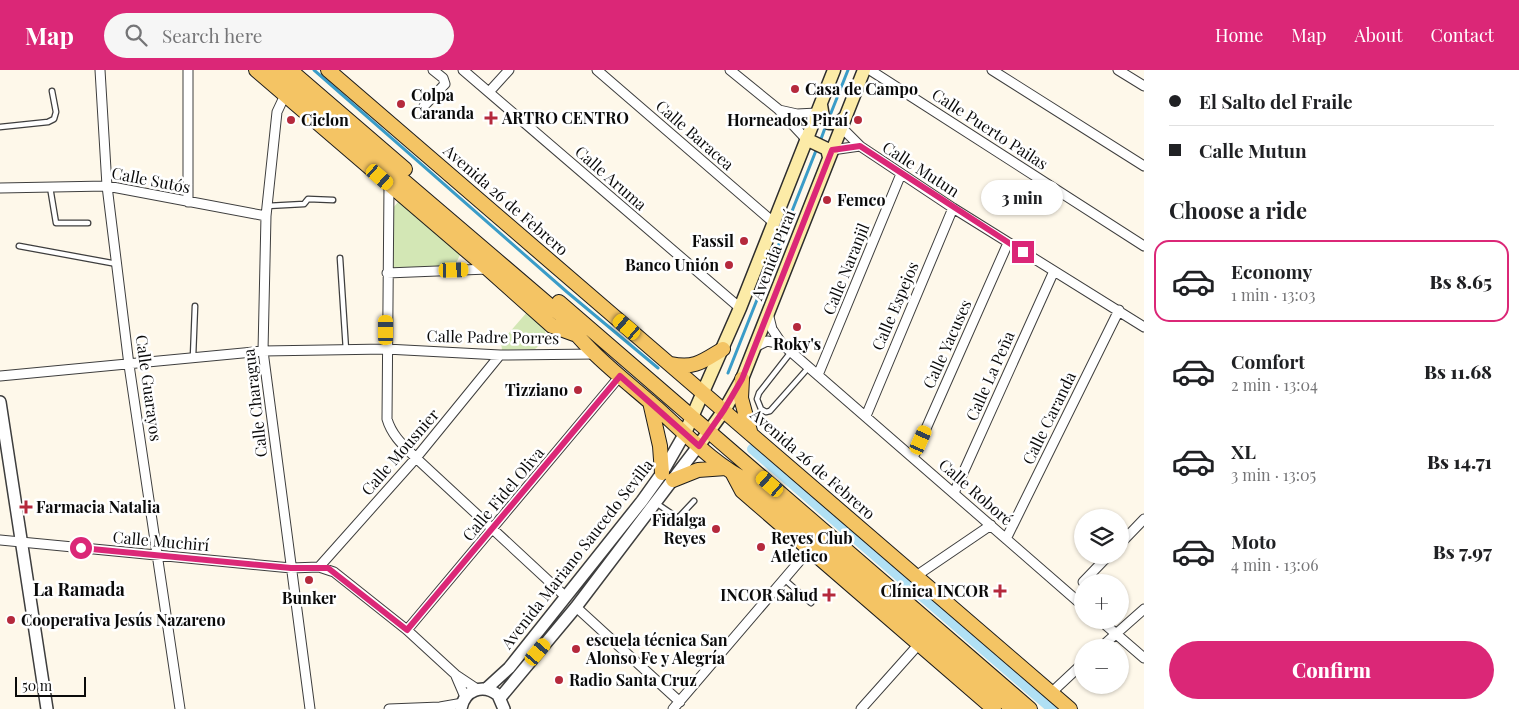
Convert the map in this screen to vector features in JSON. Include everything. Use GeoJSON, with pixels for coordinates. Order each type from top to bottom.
{"type":"FeatureCollection","features":[{"type":"Feature","properties":{"kind":"main road"},"geometry":{"type":"LineString","coordinates":[[256,70],[552,326],[574,334]]}},
{"type":"Feature","properties":{"kind":"main road"},"geometry":{"type":"LineString","coordinates":[[274,70],[562,316],[574,334],[699,446],[730,471],[750,482],[1013,709]]}},
{"type":"Feature","properties":{"kind":"main road"},"geometry":{"type":"LineString","coordinates":[[290,70],[1030,709]]}},
{"type":"Feature","properties":{"kind":"main road","name":"Avenida 26 de Febrero"},"geometry":{"type":"LineString","coordinates":[[328,70],[1070,709]]}},
{"type":"Feature","properties":{"kind":"main road","name":"Avenida Piraí"},"geometry":{"type":"LineString","coordinates":[[685,433],[740,308],[834,70]]}},
{"type":"Feature","properties":{"kind":"main road","name":"Avenida Piraí"},"geometry":{"type":"LineString","coordinates":[[699,446],[724,410],[742,379],[864,70]]}},
{"type":"Feature","properties":{"kind":"main road"},"geometry":{"type":"LineString","coordinates":[[819,109],[829,123],[843,122]]}},
{"type":"Feature","properties":{"kind":"main road"},"geometry":{"type":"LineString","coordinates":[[806,139],[827,149],[830,153]]}},
{"type":"Feature","properties":{"kind":"main road"},"geometry":{"type":"LineString","coordinates":[[452,222],[471,254]]}},
{"type":"Feature","properties":{"kind":"main road"},"geometry":{"type":"LineString","coordinates":[[671,364],[683,366],[696,365],[723,349]]}},
{"type":"Feature","properties":{"kind":"main road"},"geometry":{"type":"LineString","coordinates":[[742,379],[741,398],[753,436]]}},
{"type":"Feature","properties":{"kind":"main road"},"geometry":{"type":"LineString","coordinates":[[650,402],[668,477],[698,470],[730,471]]}},
{"type":"Feature","properties":{"kind":"main road"},"geometry":{"type":"LineString","coordinates":[[730,471],[742,491],[994,709]]}},
{"type":"Feature","properties":{"kind":"street","name":"Calle Guarayos"},"geometry":{"type":"LineString","coordinates":[[100,70],[107,186],[129,365],[180,709]]}},
{"type":"Feature","properties":{"kind":"street"},"geometry":{"type":"LineString","coordinates":[[188,70],[188,202]]}},
{"type":"Feature","properties":{"kind":"street"},"geometry":{"type":"LineString","coordinates":[[424,106],[445,84],[442,78],[433,70]]}},
{"type":"Feature","properties":{"kind":"street","name":"Calle Aruma"},"geometry":{"type":"LineString","coordinates":[[463,70],[740,308]]}},
{"type":"Feature","properties":{"kind":"street"},"geometry":{"type":"LineString","coordinates":[[489,92],[509,70]]}},
{"type":"Feature","properties":{"kind":"street","name":"Calle Baracea"},"geometry":{"type":"LineString","coordinates":[[597,70],[774,222]]}},
{"type":"Feature","properties":{"kind":"street"},"geometry":{"type":"LineString","coordinates":[[730,70],[778,110],[806,139]]}},
{"type":"Feature","properties":{"kind":"street","name":"Calle Puerto Pailas"},"geometry":{"type":"LineString","coordinates":[[870,70],[1144,246]]}},
{"type":"Feature","properties":{"kind":"street"},"geometry":{"type":"LineString","coordinates":[[992,70],[1144,166]]}},
{"type":"Feature","properties":{"kind":"street"},"geometry":{"type":"LineString","coordinates":[[1118,70],[1144,86]]}},
{"type":"Feature","properties":{"kind":"street","name":"Calle Charagua"},"geometry":{"type":"LineString","coordinates":[[286,95],[277,112],[266,216],[263,351],[310,709]]}},
{"type":"Feature","properties":{"kind":"street"},"geometry":{"type":"LineString","coordinates":[[778,110],[797,114],[819,109]]}},
{"type":"Feature","properties":{"kind":"street"},"geometry":{"type":"LineString","coordinates":[[778,110],[798,139],[800,153]]}},
{"type":"Feature","properties":{"kind":"street","name":"Calle Mutun"},"geometry":{"type":"LineString","coordinates":[[843,122],[860,146],[901,174],[1144,327]]}},
{"type":"Feature","properties":{"kind":"street","name":"Calle Mutun"},"geometry":{"type":"LineString","coordinates":[[830,153],[860,146]]}},
{"type":"Feature","properties":{"kind":"street","name":"Calle Naranjil"},"geometry":{"type":"LineString","coordinates":[[818,375],[901,174]]}},
{"type":"Feature","properties":{"kind":"street"},"geometry":{"type":"LineString","coordinates":[[389,185],[386,350],[387,418],[390,428],[399,441],[416,458],[566,597]]}},
{"type":"Feature","properties":{"kind":"street","name":"Calle Sutós"},"geometry":{"type":"LineString","coordinates":[[0,188],[107,186],[266,216]]}},
{"type":"Feature","properties":{"kind":"street","name":"Calle Espejos"},"geometry":{"type":"LineString","coordinates":[[866,416],[953,208]]}},
{"type":"Feature","properties":{"kind":"street","name":"Calle Yacuses"},"geometry":{"type":"LineString","coordinates":[[913,458],[1008,242]]}},
{"type":"Feature","properties":{"kind":"street"},"geometry":{"type":"LineString","coordinates":[[386,272],[488,269]]}},
{"type":"Feature","properties":{"kind":"street","name":"Calle La Peña"},"geometry":{"type":"LineString","coordinates":[[954,493],[1054,271]]}},
{"type":"Feature","properties":{"kind":"street","name":"Calle Caranda"},"geometry":{"type":"LineString","coordinates":[[1006,539],[1119,310]]}},
{"type":"Feature","properties":{"kind":"street","name":"Calle Roboré"},"geometry":{"type":"LineString","coordinates":[[768,312],[772,329],[782,344],[1074,598]]}},
{"type":"Feature","properties":{"kind":"street"},"geometry":{"type":"LineString","coordinates":[[754,348],[767,341],[782,344]]}},
{"type":"Feature","properties":{"kind":"street","name":"Calle Padre Porres"},"geometry":{"type":"LineString","coordinates":[[0,376],[263,351],[386,350],[500,355],[596,354]]}},
{"type":"Feature","properties":{"kind":"street","name":"Calle Mousnier"},"geometry":{"type":"LineString","coordinates":[[319,567],[416,458],[500,355]]}},
{"type":"Feature","properties":{"kind":"street","name":"Calle Fidel Oliva"},"geometry":{"type":"LineString","coordinates":[[407,630],[620,376]]}},
{"type":"Feature","properties":{"kind":"street"},"geometry":{"type":"LineString","coordinates":[[0,402],[23,542],[47,709]]}},
{"type":"Feature","properties":{"kind":"street","name":"Avenida Mariano Saucedo Sevilla"},"geometry":{"type":"LineString","coordinates":[[503,705],[656,503],[685,433]]}},
{"type":"Feature","properties":{"kind":"street","name":"Avenida Mariano Saucedo Sevilla"},"geometry":{"type":"LineString","coordinates":[[463,703],[509,668],[566,597],[668,477],[699,446]]}},
{"type":"Feature","properties":{"kind":"street"},"geometry":{"type":"LineString","coordinates":[[1129,535],[1144,519]]}},
{"type":"Feature","properties":{"kind":"street"},"geometry":{"type":"LineString","coordinates":[[916,576],[991,525]]}},
{"type":"Feature","properties":{"kind":"street","name":"Calle Muchirí"},"geometry":{"type":"LineString","coordinates":[[0,540],[291,568],[319,567]]}},
{"type":"Feature","properties":{"kind":"street"},"geometry":{"type":"LineString","coordinates":[[673,709],[809,550]]}},
{"type":"Feature","properties":{"kind":"street"},"geometry":{"type":"LineString","coordinates":[[1091,574],[1101,564]]}},
{"type":"Feature","properties":{"kind":"street"},"geometry":{"type":"LineString","coordinates":[[319,567],[334,572],[407,630],[456,675],[482,689],[503,705]]}},
{"type":"Feature","properties":{"kind":"street"},"geometry":{"type":"LineString","coordinates":[[1071,595],[1074,592]]}},
{"type":"Feature","properties":{"kind":"street"},"geometry":{"type":"LineString","coordinates":[[576,607],[680,702]]}},
{"type":"Feature","properties":{"kind":"street"},"geometry":{"type":"LineString","coordinates":[[1110,639],[1144,609]]}},
{"type":"Feature","properties":{"kind":"street"},"geometry":{"type":"LineString","coordinates":[[1110,629],[1144,658]]}},
{"type":"Feature","properties":{"kind":"street"},"geometry":{"type":"LineString","coordinates":[[861,709],[919,644]]}},
{"type":"Feature","properties":{"kind":"street"},"geometry":{"type":"LineString","coordinates":[[1051,693],[1074,671]]}},
{"type":"Feature","properties":{"kind":"street"},"geometry":{"type":"LineString","coordinates":[[389,709],[444,708],[463,703],[456,675]]}},
{"type":"Feature","properties":{"kind":"lane"},"geometry":{"type":"LineString","coordinates":[[0,127],[48,122],[54,119],[56,112],[52,91]]}},
{"type":"Feature","properties":{"kind":"lane"},"geometry":{"type":"LineString","coordinates":[[50,187],[56,223],[88,223]]}},
{"type":"Feature","properties":{"kind":"lane"},"geometry":{"type":"LineString","coordinates":[[267,206],[304,204],[308,199],[333,200]]}},
{"type":"Feature","properties":{"kind":"lane"},"geometry":{"type":"LineString","coordinates":[[19,246],[118,264]]}},
{"type":"Feature","properties":{"kind":"lane"},"geometry":{"type":"LineString","coordinates":[[340,258],[346,350]]}},
{"type":"Feature","properties":{"kind":"lane"},"geometry":{"type":"LineString","coordinates":[[193,358],[195,306]]}},
{"type":"Feature","properties":{"kind":"lane"},"geometry":{"type":"LineString","coordinates":[[791,352],[759,393],[757,399],[761,409],[766,412],[770,411],[810,367]]}},
{"type":"Feature","properties":{"kind":"lane"},"geometry":{"type":"LineString","coordinates":[[656,503],[676,518],[680,517],[694,501]]}},
{"type":"Feature","properties":{"kind":"lane"},"geometry":{"type":"LineString","coordinates":[[784,579],[811,603]]}},
{"type":"Feature","properties":{"kind":"green space"},"geometry":{"type":"Polygon","coordinates":[[[399,201],[461,253],[454,267],[391,269],[392,209],[399,201]]]}},
{"type":"Feature","properties":{"kind":"green space"},"geometry":{"type":"Polygon","coordinates":[[[528,311],[545,328],[546,340],[535,349],[502,350],[501,342],[528,311]]]}},
{"type":"Feature","properties":{"kind":"waterway"},"geometry":{"type":"LineString","coordinates":[[314,70],[567,292],[658,368]]}},
{"type":"Feature","properties":{"kind":"waterway"},"geometry":{"type":"LineString","coordinates":[[829,118],[848,70]]}},
{"type":"Feature","properties":{"kind":"waterway"},"geometry":{"type":"LineString","coordinates":[[821,139],[825,128]]}},
{"type":"Feature","properties":{"kind":"waterway"},"geometry":{"type":"LineString","coordinates":[[728,373],[817,148]]}},
{"type":"Feature","properties":{"kind":"waterway"},"geometry":{"type":"LineString","coordinates":[[752,449],[1052,709]]}},
{"type":"Feature","properties":{"kind":"place","name":"Casa de Campo"},"geometry":{"type":"Point","coordinates":[795,89]}},
{"type":"Feature","properties":{"kind":"place","name":"Colpa Caranda"},"geometry":{"type":"Point","coordinates":[401,104]}},
{"type":"Feature","properties":{"kind":"place","name":"ARTRO CENTRO"},"geometry":{"type":"Point","coordinates":[491,118]}},
{"type":"Feature","properties":{"kind":"place","name":"Ciclon"},"geometry":{"type":"Point","coordinates":[291,120]}},
{"type":"Feature","properties":{"kind":"place","name":"Horneados Piraí"},"geometry":{"type":"Point","coordinates":[858,120]}},
{"type":"Feature","properties":{"kind":"place","name":"Femco"},"geometry":{"type":"Point","coordinates":[827,200]}},
{"type":"Feature","properties":{"kind":"place","name":"Fassil"},"geometry":{"type":"Point","coordinates":[744,241]}},
{"type":"Feature","properties":{"kind":"place","name":"Banco Unión"},"geometry":{"type":"Point","coordinates":[729,265]}},
{"type":"Feature","properties":{"kind":"place","name":"Roky's"},"geometry":{"type":"Point","coordinates":[797,327]}},
{"type":"Feature","properties":{"kind":"place","name":"Tizziano"},"geometry":{"type":"Point","coordinates":[578,390]}},
{"type":"Feature","properties":{"kind":"place","name":"Farmacia Natalia"},"geometry":{"type":"Point","coordinates":[26,507]}},
{"type":"Feature","properties":{"kind":"place","name":"Fidalga Reyes"},"geometry":{"type":"Point","coordinates":[716,529]}},
{"type":"Feature","properties":{"kind":"place","name":"Reyes Club Atletico"},"geometry":{"type":"Point","coordinates":[761,547]}},
{"type":"Feature","properties":{"kind":"place","name":"Bunker"},"geometry":{"type":"Point","coordinates":[309,580]}},
{"type":"Feature","properties":{"kind":"place","name":"Clínica INCOR"},"geometry":{"type":"Point","coordinates":[1000,591]}},
{"type":"Feature","properties":{"kind":"place","name":"INCOR Salud"},"geometry":{"type":"Point","coordinates":[829,595]}},
{"type":"Feature","properties":{"kind":"place","name":"Cooperativa Jesús Nazareno"},"geometry":{"type":"Point","coordinates":[11,620]}},
{"type":"Feature","properties":{"kind":"place","name":"escuela técnica San Alonso Fe y Alegría"},"geometry":{"type":"Point","coordinates":[576,649]}},
{"type":"Feature","properties":{"kind":"place","name":"Radio Santa Cruz"},"geometry":{"type":"Point","coordinates":[559,680]}},
{"type":"Feature","properties":{"kind":"district","name":"La Ramada"},"geometry":{"type":"Point","coordinates":[79,590]}},
{"type":"Feature","properties":{"kind":"route"},"geometry":{"type":"LineString","coordinates":[[81,548],[291,568],[328,568],[407,630],[620,376],[699,446],[724,410],[742,379],[832,150],[860,146],[1023,252]]}}]}
